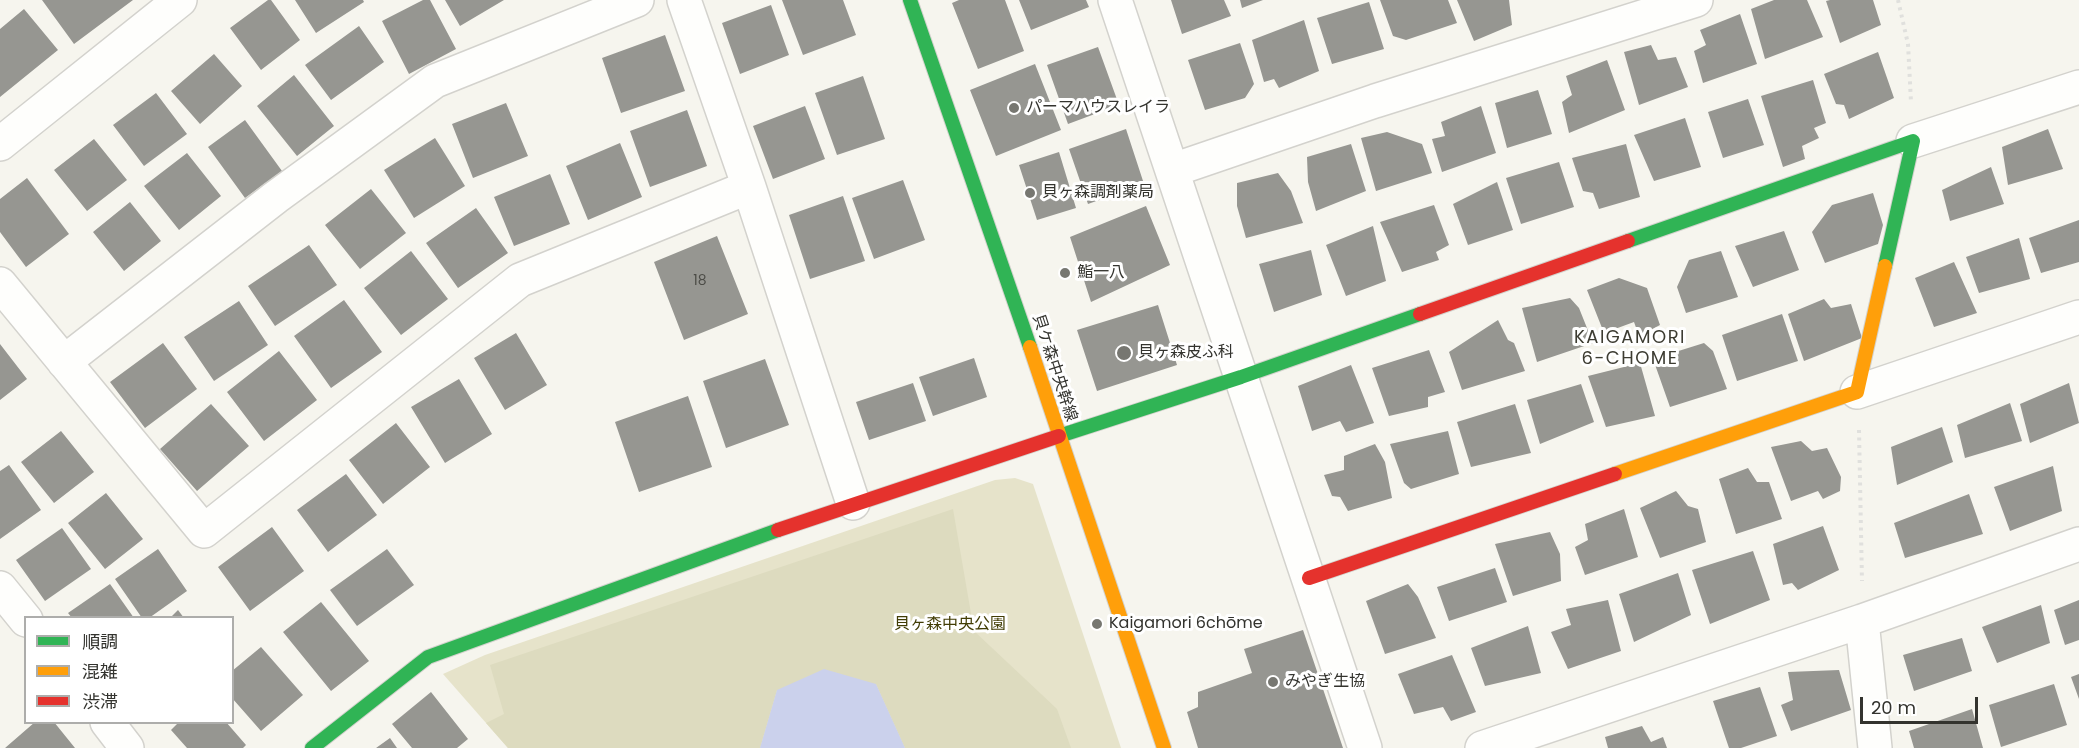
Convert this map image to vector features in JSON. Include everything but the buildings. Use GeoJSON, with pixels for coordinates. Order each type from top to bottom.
{"type":"FeatureCollection","features":[{"type":"Feature","properties":{"kind":"street"},"geometry":{"type":"LineString","coordinates":[[0,144],[180,0]]}},
{"type":"Feature","properties":{"kind":"street"},"geometry":{"type":"LineString","coordinates":[[64,362],[276,197],[435,81],[637,0]]}},
{"type":"Feature","properties":{"kind":"street"},"geometry":{"type":"LineString","coordinates":[[684,0],[749,187],[853,503]]}},
{"type":"Feature","properties":{"kind":"street","name":"貝ケ森中央幹線"},"geometry":{"type":"LineString","coordinates":[[910,0],[1164,748]]}},
{"type":"Feature","properties":{"kind":"street"},"geometry":{"type":"LineString","coordinates":[[1115,0],[1365,748]]}},
{"type":"Feature","properties":{"kind":"street"},"geometry":{"type":"LineString","coordinates":[[1173,170],[1375,101],[1696,0]]}},
{"type":"Feature","properties":{"kind":"street"},"geometry":{"type":"LineString","coordinates":[[312,748],[428,657],[853,503],[1242,376],[1913,141],[2079,87]]}},
{"type":"Feature","properties":{"kind":"street"},"geometry":{"type":"LineString","coordinates":[[1857,392],[1913,141]]}},
{"type":"Feature","properties":{"kind":"street"},"geometry":{"type":"LineString","coordinates":[[0,284],[204,531],[520,280],[749,187]]}},
{"type":"Feature","properties":{"kind":"street"},"geometry":{"type":"LineString","coordinates":[[1309,578],[2079,317]]}},
{"type":"Feature","properties":{"kind":"street"},"geometry":{"type":"LineString","coordinates":[[1482,748],[1862,621],[2079,544]]}},
{"type":"Feature","properties":{"kind":"street"},"geometry":{"type":"LineString","coordinates":[[0,588],[24,618]]}},
{"type":"Feature","properties":{"kind":"street"},"geometry":{"type":"LineString","coordinates":[[1862,621],[1875,748]]}},
{"type":"Feature","properties":{"kind":"street"},"geometry":{"type":"LineString","coordinates":[[108,724],[127,748]]}},
{"type":"Feature","properties":{"kind":"path"},"geometry":{"type":"LineString","coordinates":[[1898,0],[1908,44],[1913,141]]}},
{"type":"Feature","properties":{"kind":"path"},"geometry":{"type":"LineString","coordinates":[[1857,392],[1863,508],[1862,621]]}},
{"type":"Feature","properties":{"kind":"green space","name":"貝ヶ森中央公園"},"geometry":{"type":"Polygon","coordinates":[[[1015,478],[1033,484],[1121,748],[508,748],[443,674],[485,655],[995,480],[1015,478]]]}},
{"type":"Feature","properties":{"kind":"green space","name":"貝ヶ森中央公園"},"geometry":{"type":"Polygon","coordinates":[[[953,509],[974,631],[1057,709],[1071,748],[905,748],[876,684],[777,690],[760,748],[508,748],[486,723],[504,714],[490,665],[953,509]]]}},
{"type":"Feature","properties":{"kind":"water"},"geometry":{"type":"Polygon","coordinates":[[[824,669],[876,684],[905,748],[760,748],[777,690],[824,669]]]}},
{"type":"Feature","properties":{"kind":"traffic: fast"},"geometry":{"type":"LineString","coordinates":[[910,0],[1030,347]]}},
{"type":"Feature","properties":{"kind":"traffic: fast"},"geometry":{"type":"LineString","coordinates":[[1628,241],[1913,141],[1885,266]]}},
{"type":"Feature","properties":{"kind":"traffic: fast"},"geometry":{"type":"LineString","coordinates":[[1059,436],[1241,377],[1420,314]]}},
{"type":"Feature","properties":{"kind":"traffic: fast"},"geometry":{"type":"LineString","coordinates":[[312,748],[428,657],[778,530]]}},
{"type":"Feature","properties":{"kind":"traffic: slow"},"geometry":{"type":"LineString","coordinates":[[1615,474],[1857,392],[1885,266]]}},
{"type":"Feature","properties":{"kind":"traffic: slow"},"geometry":{"type":"LineString","coordinates":[[1030,347],[1164,748]]}},
{"type":"Feature","properties":{"kind":"traffic: jam"},"geometry":{"type":"LineString","coordinates":[[1420,314],[1628,241]]}},
{"type":"Feature","properties":{"kind":"traffic: jam"},"geometry":{"type":"LineString","coordinates":[[778,530],[1059,436]]}},
{"type":"Feature","properties":{"kind":"traffic: jam"},"geometry":{"type":"LineString","coordinates":[[1309,578],[1615,474]]}},
{"type":"Feature","properties":{"kind":"place","name":"パーマハウスレイラ"},"geometry":{"type":"Point","coordinates":[1014,108]}},
{"type":"Feature","properties":{"kind":"place","name":"貝ヶ森調剤薬局"},"geometry":{"type":"Point","coordinates":[1030,193]}},
{"type":"Feature","properties":{"kind":"place","name":"鮨一八"},"geometry":{"type":"Point","coordinates":[1065,273]}},
{"type":"Feature","properties":{"kind":"place","name":"貝ヶ森皮ふ科"},"geometry":{"type":"Point","coordinates":[1124,353]}},
{"type":"Feature","properties":{"kind":"place","name":"Kaigamori 6chōme"},"geometry":{"type":"Point","coordinates":[1097,624]}},
{"type":"Feature","properties":{"kind":"place","name":"みやぎ生協"},"geometry":{"type":"Point","coordinates":[1273,682]}},
{"type":"Feature","properties":{"kind":"district","name":"KAIGAMORI 6-CHOME"},"geometry":{"type":"Point","coordinates":[1630,348]}}]}
